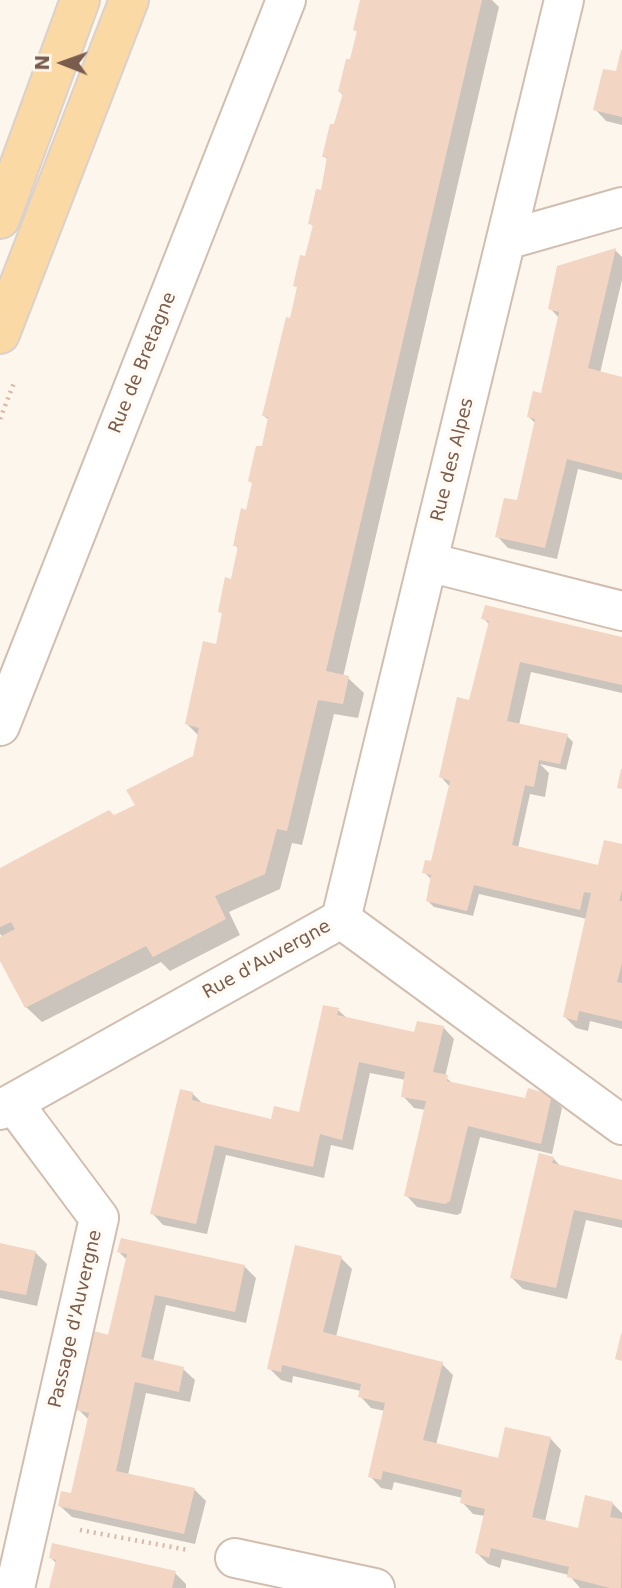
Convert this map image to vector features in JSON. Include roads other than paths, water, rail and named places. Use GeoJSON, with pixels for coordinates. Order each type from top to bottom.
{"type":"FeatureCollection","features":[{"type":"Feature","properties":{"kind":"main road"},"geometry":{"type":"LineString","coordinates":[[0,219],[80,0]]}},
{"type":"Feature","properties":{"kind":"main road"},"geometry":{"type":"LineString","coordinates":[[0,334],[129,0]]}},
{"type":"Feature","properties":{"kind":"street","name":"Rue de Bretagne"},"geometry":{"type":"LineString","coordinates":[[0,726],[286,0]]}},
{"type":"Feature","properties":{"kind":"street","name":"Rue des Alpes"},"geometry":{"type":"LineString","coordinates":[[341,919],[564,0]]}},
{"type":"Feature","properties":{"kind":"street"},"geometry":{"type":"LineString","coordinates":[[506,240],[622,207]]}},
{"type":"Feature","properties":{"kind":"street"},"geometry":{"type":"LineString","coordinates":[[428,562],[622,611]]}},
{"type":"Feature","properties":{"kind":"street","name":"Rue d'Auvergne"},"geometry":{"type":"LineString","coordinates":[[6,1106],[341,919],[622,1125]]}},
{"type":"Feature","properties":{"kind":"street","name":"Passage d'Auvergne"},"geometry":{"type":"LineString","coordinates":[[6,1106],[99,1217],[15,1588]]}},
{"type":"Feature","properties":{"kind":"street"},"geometry":{"type":"LineString","coordinates":[[235,1558],[374,1588]]}}]}
